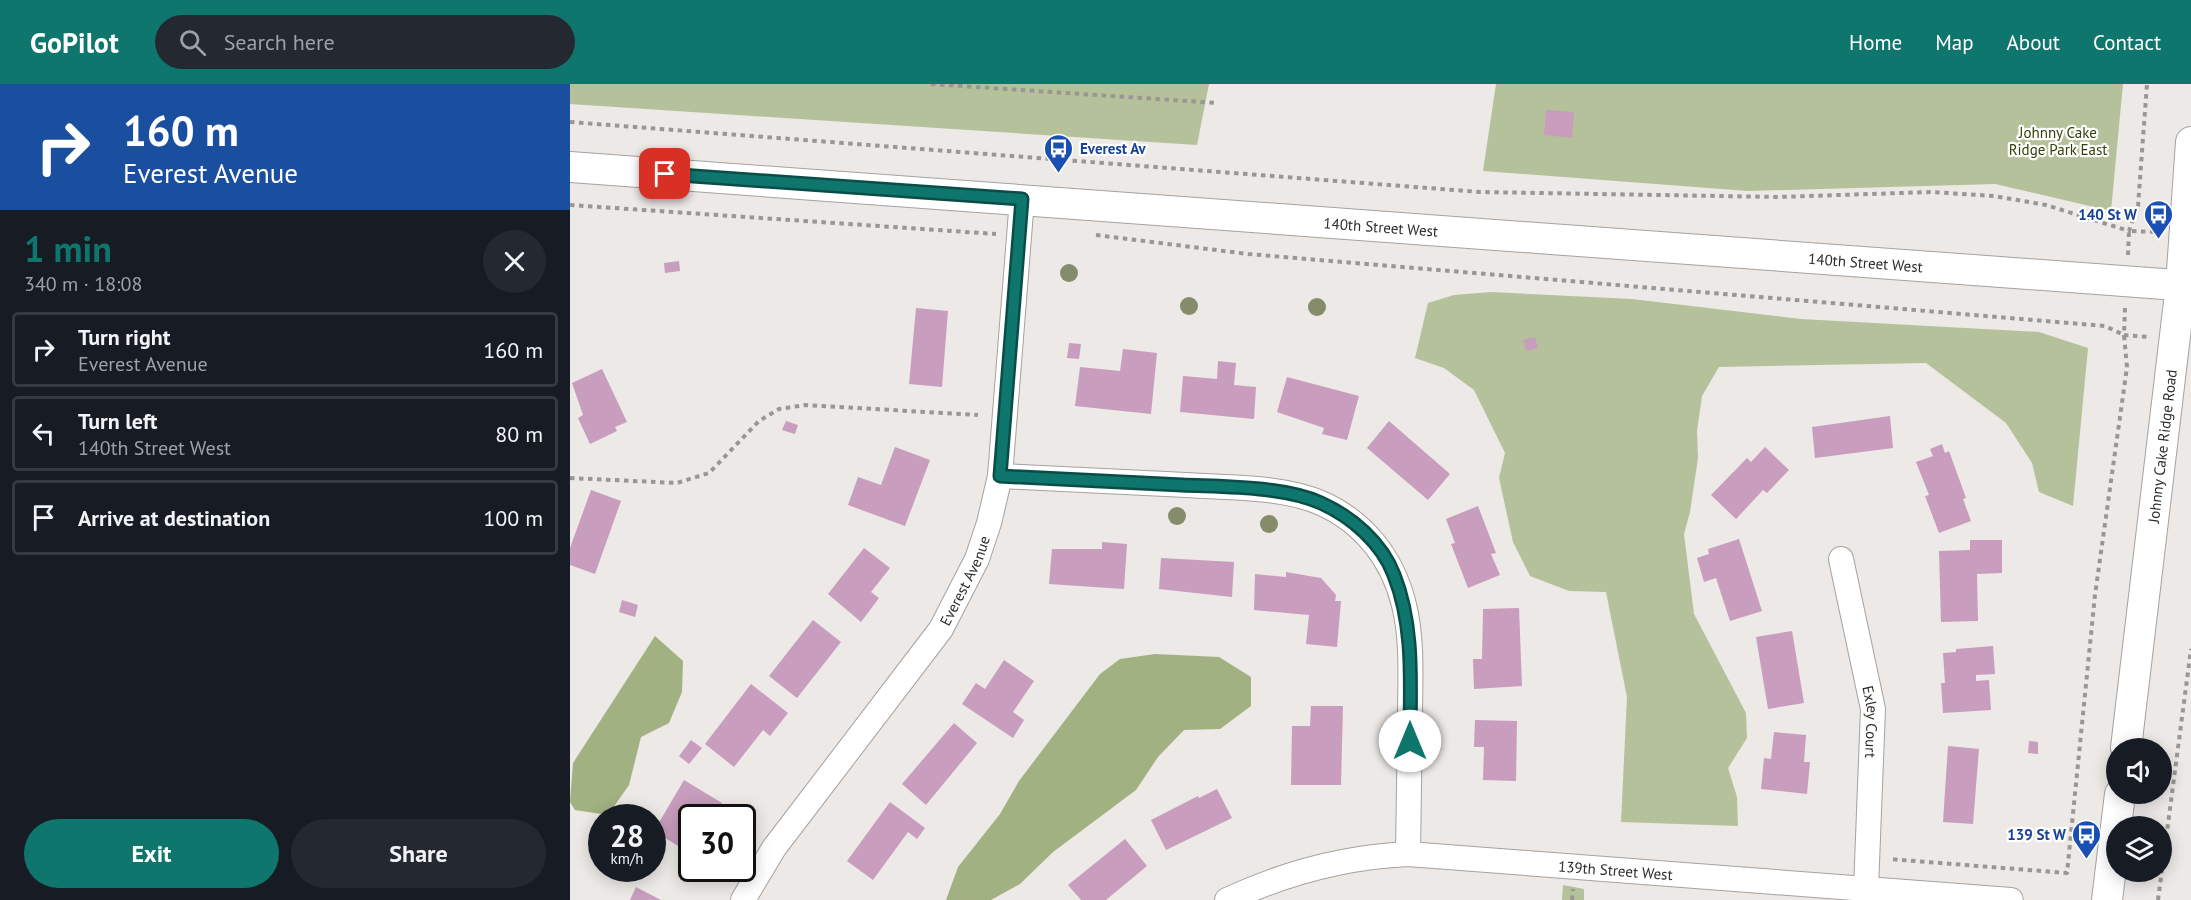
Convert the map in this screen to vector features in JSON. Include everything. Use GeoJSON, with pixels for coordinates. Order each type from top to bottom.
{"type":"FeatureCollection","features":[{"type":"Feature","properties":{"kind":"street","name":"Johnny Cake Ridge Road"},"geometry":{"type":"LineString","coordinates":[[2127,738],[2186,286],[2191,142]]}},
{"type":"Feature","properties":{"kind":"street","name":"140th Street West"},"geometry":{"type":"LineString","coordinates":[[570,167],[2186,286]]}},
{"type":"Feature","properties":{"kind":"street","name":"Everest Avenue"},"geometry":{"type":"LineString","coordinates":[[743,900],[774,848],[941,629],[960,597],[977,559],[989,523],[1000,476],[1022,199]]}},
{"type":"Feature","properties":{"kind":"street"},"geometry":{"type":"LineString","coordinates":[[1000,476],[1275,492],[1320,502],[1342,514],[1363,531],[1380,549],[1394,573],[1408,629],[1408,854]]}},
{"type":"Feature","properties":{"kind":"street","name":"Exley Court"},"geometry":{"type":"LineString","coordinates":[[1841,559],[1873,710],[1866,889]]}},
{"type":"Feature","properties":{"kind":"street"},"geometry":{"type":"LineString","coordinates":[[2107,900],[2119,804]]}},
{"type":"Feature","properties":{"kind":"street","name":"139th Street West"},"geometry":{"type":"LineString","coordinates":[[1227,900],[1293,873],[1378,856],[1408,854],[2011,900]]}},
{"type":"Feature","properties":{"kind":"path"},"geometry":{"type":"LineString","coordinates":[[931,84],[1217,103]]}},
{"type":"Feature","properties":{"kind":"path"},"geometry":{"type":"LineString","coordinates":[[570,122],[1480,192],[1778,197],[1931,192],[1994,196],[2046,206],[2129,231],[2139,206],[2147,84]]}},
{"type":"Feature","properties":{"kind":"path"},"geometry":{"type":"LineString","coordinates":[[570,205],[990,235],[1020,231]]}},
{"type":"Feature","properties":{"kind":"path"},"geometry":{"type":"LineString","coordinates":[[1094,235],[1259,255],[2104,326],[2124,335],[2127,367],[2094,595],[2067,873],[1868,858]]}},
{"type":"Feature","properties":{"kind":"path"},"geometry":{"type":"LineString","coordinates":[[570,478],[677,483],[709,473],[759,421],[779,409],[796,407],[978,415]]}},
{"type":"Feature","properties":{"kind":"path"},"geometry":{"type":"LineString","coordinates":[[2158,900],[2191,649]]}},
{"type":"Feature","properties":{"kind":"green space"},"geometry":{"type":"Polygon","coordinates":[[[570,84],[1209,84],[1197,145],[570,104],[570,84]]]}},
{"type":"Feature","properties":{"kind":"green space","name":"Johnny Cake Ridge Park East"},"geometry":{"type":"Polygon","coordinates":[[[1496,84],[2123,84],[2111,211],[1995,184],[1748,191],[1483,171],[1496,84]]]}},
{"type":"Feature","properties":{"kind":"green space"},"geometry":{"type":"Polygon","coordinates":[[[1491,292],[1632,299],[1801,319],[2039,332],[2088,348],[2073,506],[2039,492],[2032,463],[2006,423],[1926,363],[1719,367],[1702,396],[1697,431],[1698,458],[1690,512],[1684,534],[1694,614],[1746,713],[1747,738],[1728,768],[1737,797],[1738,826],[1621,822],[1627,697],[1606,592],[1569,591],[1530,576],[1513,542],[1499,478],[1505,453],[1474,390],[1444,368],[1415,358],[1428,303],[1454,295],[1491,292]]]}},
{"type":"Feature","properties":{"kind":"green space"},"geometry":{"type":"Polygon","coordinates":[[[655,636],[683,661],[682,692],[669,723],[641,737],[629,785],[616,804],[588,804],[588,812],[575,810],[570,802],[573,763],[655,636]]]}},
{"type":"Feature","properties":{"kind":"green space"},"geometry":{"type":"Polygon","coordinates":[[[1155,654],[1219,657],[1251,677],[1251,706],[1220,729],[1184,730],[1158,757],[1136,790],[1053,852],[1020,884],[991,900],[946,900],[958,867],[1000,814],[1019,781],[1100,674],[1120,659],[1155,654]]]}},
{"type":"Feature","properties":{"kind":"green space"},"geometry":{"type":"Polygon","coordinates":[[[1563,885],[1584,889],[1584,900],[1562,900],[1563,885]]]}},
{"type":"Feature","properties":{"kind":"building"},"geometry":{"type":"Polygon","coordinates":[[[1546,110],[1574,112],[1572,138],[1544,135],[1546,110]]]}},
{"type":"Feature","properties":{"kind":"building"},"geometry":{"type":"Polygon","coordinates":[[[679,261],[680,271],[665,273],[664,263],[679,261]]]}},
{"type":"Feature","properties":{"kind":"building"},"geometry":{"type":"Polygon","coordinates":[[[916,308],[948,311],[942,387],[909,384],[916,308]]]}},
{"type":"Feature","properties":{"kind":"building"},"geometry":{"type":"Polygon","coordinates":[[[1535,337],[1538,348],[1526,351],[1523,340],[1535,337]]]}},
{"type":"Feature","properties":{"kind":"building"},"geometry":{"type":"Polygon","coordinates":[[[1069,343],[1081,344],[1079,359],[1067,358],[1069,343]]]}},
{"type":"Feature","properties":{"kind":"building"},"geometry":{"type":"Polygon","coordinates":[[[1123,349],[1157,353],[1151,414],[1075,406],[1080,367],[1120,371],[1123,349]]]}},
{"type":"Feature","properties":{"kind":"building"},"geometry":{"type":"Polygon","coordinates":[[[1218,361],[1236,363],[1234,385],[1256,387],[1254,419],[1180,412],[1183,376],[1217,379],[1218,361]]]}},
{"type":"Feature","properties":{"kind":"building"},"geometry":{"type":"Polygon","coordinates":[[[602,369],[627,422],[615,427],[617,431],[590,444],[578,418],[583,415],[572,383],[602,369]]]}},
{"type":"Feature","properties":{"kind":"building"},"geometry":{"type":"Polygon","coordinates":[[[1287,377],[1359,396],[1347,440],[1322,434],[1324,428],[1277,412],[1287,377]]]}},
{"type":"Feature","properties":{"kind":"building"},"geometry":{"type":"Polygon","coordinates":[[[1890,416],[1893,448],[1815,458],[1812,427],[1890,416]]]}},
{"type":"Feature","properties":{"kind":"building"},"geometry":{"type":"Polygon","coordinates":[[[786,421],[798,425],[795,434],[782,430],[786,421]]]}},
{"type":"Feature","properties":{"kind":"building"},"geometry":{"type":"Polygon","coordinates":[[[1389,421],[1450,474],[1428,500],[1367,448],[1389,421]]]}},
{"type":"Feature","properties":{"kind":"building"},"geometry":{"type":"Polygon","coordinates":[[[1942,444],[1945,453],[1949,451],[1966,498],[1963,499],[1971,521],[1939,533],[1925,496],[1929,495],[1916,462],[1933,456],[1930,449],[1942,444]]]}},
{"type":"Feature","properties":{"kind":"building"},"geometry":{"type":"Polygon","coordinates":[[[895,447],[930,460],[905,526],[848,505],[858,477],[881,485],[895,447]]]}},
{"type":"Feature","properties":{"kind":"building"},"geometry":{"type":"Polygon","coordinates":[[[1765,447],[1789,470],[1767,493],[1763,490],[1736,519],[1711,495],[1747,458],[1751,462],[1765,447]]]}},
{"type":"Feature","properties":{"kind":"building"},"geometry":{"type":"Polygon","coordinates":[[[591,490],[621,501],[595,574],[570,565],[570,548],[591,490]]]}},
{"type":"Feature","properties":{"kind":"building"},"geometry":{"type":"Polygon","coordinates":[[[1478,506],[1496,553],[1491,554],[1500,575],[1468,588],[1451,544],[1455,543],[1446,519],[1478,506]]]}},
{"type":"Feature","properties":{"kind":"building"},"geometry":{"type":"Polygon","coordinates":[[[1739,539],[1762,611],[1730,621],[1716,578],[1704,582],[1697,558],[1709,554],[1708,549],[1739,539]]]}},
{"type":"Feature","properties":{"kind":"building"},"geometry":{"type":"Polygon","coordinates":[[[1970,540],[2002,540],[2002,573],[1977,574],[1978,621],[1941,622],[1939,551],[1970,550],[1970,540]]]}},
{"type":"Feature","properties":{"kind":"building"},"geometry":{"type":"Polygon","coordinates":[[[1102,542],[1127,544],[1124,589],[1049,584],[1052,549],[1102,549],[1102,542]]]}},
{"type":"Feature","properties":{"kind":"building"},"geometry":{"type":"Polygon","coordinates":[[[864,548],[890,568],[871,592],[879,598],[861,622],[828,594],[864,548]]]}},
{"type":"Feature","properties":{"kind":"building"},"geometry":{"type":"Polygon","coordinates":[[[1161,558],[1234,562],[1232,597],[1159,589],[1161,558]]]}},
{"type":"Feature","properties":{"kind":"building"},"geometry":{"type":"Polygon","coordinates":[[[1286,572],[1321,578],[1336,595],[1335,601],[1341,601],[1337,647],[1306,644],[1309,615],[1254,610],[1255,574],[1286,577],[1286,572]]]}},
{"type":"Feature","properties":{"kind":"building"},"geometry":{"type":"Polygon","coordinates":[[[622,600],[638,605],[635,617],[619,612],[622,600]]]}},
{"type":"Feature","properties":{"kind":"building"},"geometry":{"type":"Polygon","coordinates":[[[1519,608],[1522,686],[1474,689],[1473,659],[1482,659],[1483,609],[1519,608]]]}},
{"type":"Feature","properties":{"kind":"building"},"geometry":{"type":"Polygon","coordinates":[[[813,620],[841,642],[797,698],[769,676],[813,620]]]}},
{"type":"Feature","properties":{"kind":"building"},"geometry":{"type":"Polygon","coordinates":[[[1792,631],[1804,703],[1768,709],[1756,637],[1792,631]]]}},
{"type":"Feature","properties":{"kind":"building"},"geometry":{"type":"Polygon","coordinates":[[[1993,646],[1995,674],[1976,675],[1976,681],[1989,680],[1991,710],[1943,713],[1941,683],[1945,683],[1943,653],[1956,652],[1956,649],[1993,646]]]}},
{"type":"Feature","properties":{"kind":"building"},"geometry":{"type":"Polygon","coordinates":[[[1004,660],[1034,681],[1013,712],[1024,720],[1013,738],[962,704],[976,683],[985,689],[1004,660]]]}},
{"type":"Feature","properties":{"kind":"building"},"geometry":{"type":"Polygon","coordinates":[[[751,684],[788,713],[770,736],[763,730],[734,767],[705,744],[751,684]]]}},
{"type":"Feature","properties":{"kind":"building"},"geometry":{"type":"Polygon","coordinates":[[[1311,706],[1343,706],[1341,785],[1291,785],[1292,726],[1310,726],[1311,706]]]}},
{"type":"Feature","properties":{"kind":"building"},"geometry":{"type":"Polygon","coordinates":[[[1475,720],[1517,721],[1516,781],[1483,780],[1484,747],[1474,747],[1475,720]]]}},
{"type":"Feature","properties":{"kind":"building"},"geometry":{"type":"Polygon","coordinates":[[[954,723],[977,743],[926,805],[902,784],[954,723]]]}},
{"type":"Feature","properties":{"kind":"building"},"geometry":{"type":"Polygon","coordinates":[[[1774,732],[1806,735],[1804,762],[1810,762],[1807,794],[1761,789],[1764,758],[1771,759],[1774,732]]]}},
{"type":"Feature","properties":{"kind":"building"},"geometry":{"type":"Polygon","coordinates":[[[691,740],[702,748],[689,764],[679,756],[691,740]]]}},
{"type":"Feature","properties":{"kind":"building"},"geometry":{"type":"Polygon","coordinates":[[[2029,741],[2038,742],[2038,754],[2028,753],[2029,741]]]}},
{"type":"Feature","properties":{"kind":"building"},"geometry":{"type":"Polygon","coordinates":[[[1948,746],[1979,749],[1973,824],[1943,822],[1948,746]]]}},
{"type":"Feature","properties":{"kind":"building"},"geometry":{"type":"Polygon","coordinates":[[[684,780],[722,803],[678,804],[678,846],[666,838],[666,811],[684,780]]]}},
{"type":"Feature","properties":{"kind":"building"},"geometry":{"type":"Polygon","coordinates":[[[1217,789],[1232,818],[1166,850],[1151,820],[1217,789]]]}},
{"type":"Feature","properties":{"kind":"building"},"geometry":{"type":"Polygon","coordinates":[[[890,802],[925,828],[917,839],[908,832],[873,880],[847,861],[890,802]]]}},
{"type":"Feature","properties":{"kind":"building"},"geometry":{"type":"Polygon","coordinates":[[[1125,839],[1147,866],[1106,900],[1081,900],[1068,885],[1125,839]]]}},
{"type":"Feature","properties":{"kind":"building"},"geometry":{"type":"Polygon","coordinates":[[[636,887],[661,900],[630,900],[636,887]]]}},
{"type":"Feature","properties":{"kind":"place","name":"Everest Av"},"geometry":{"type":"Point","coordinates":[1059,174]}},
{"type":"Feature","properties":{"kind":"place","name":"140 St W"},"geometry":{"type":"Point","coordinates":[2158,240]}},
{"type":"Feature","properties":{"kind":"place","name":"139 St W"},"geometry":{"type":"Point","coordinates":[2087,860]}},
{"type":"Feature","properties":{"kind":"route"},"geometry":{"type":"LineString","coordinates":[[665,174],[1022,199],[1000,476],[1275,492],[1320,502],[1342,514],[1380,549],[1394,573],[1404,604],[1408,629],[1410,674],[1410,741]]}}]}
